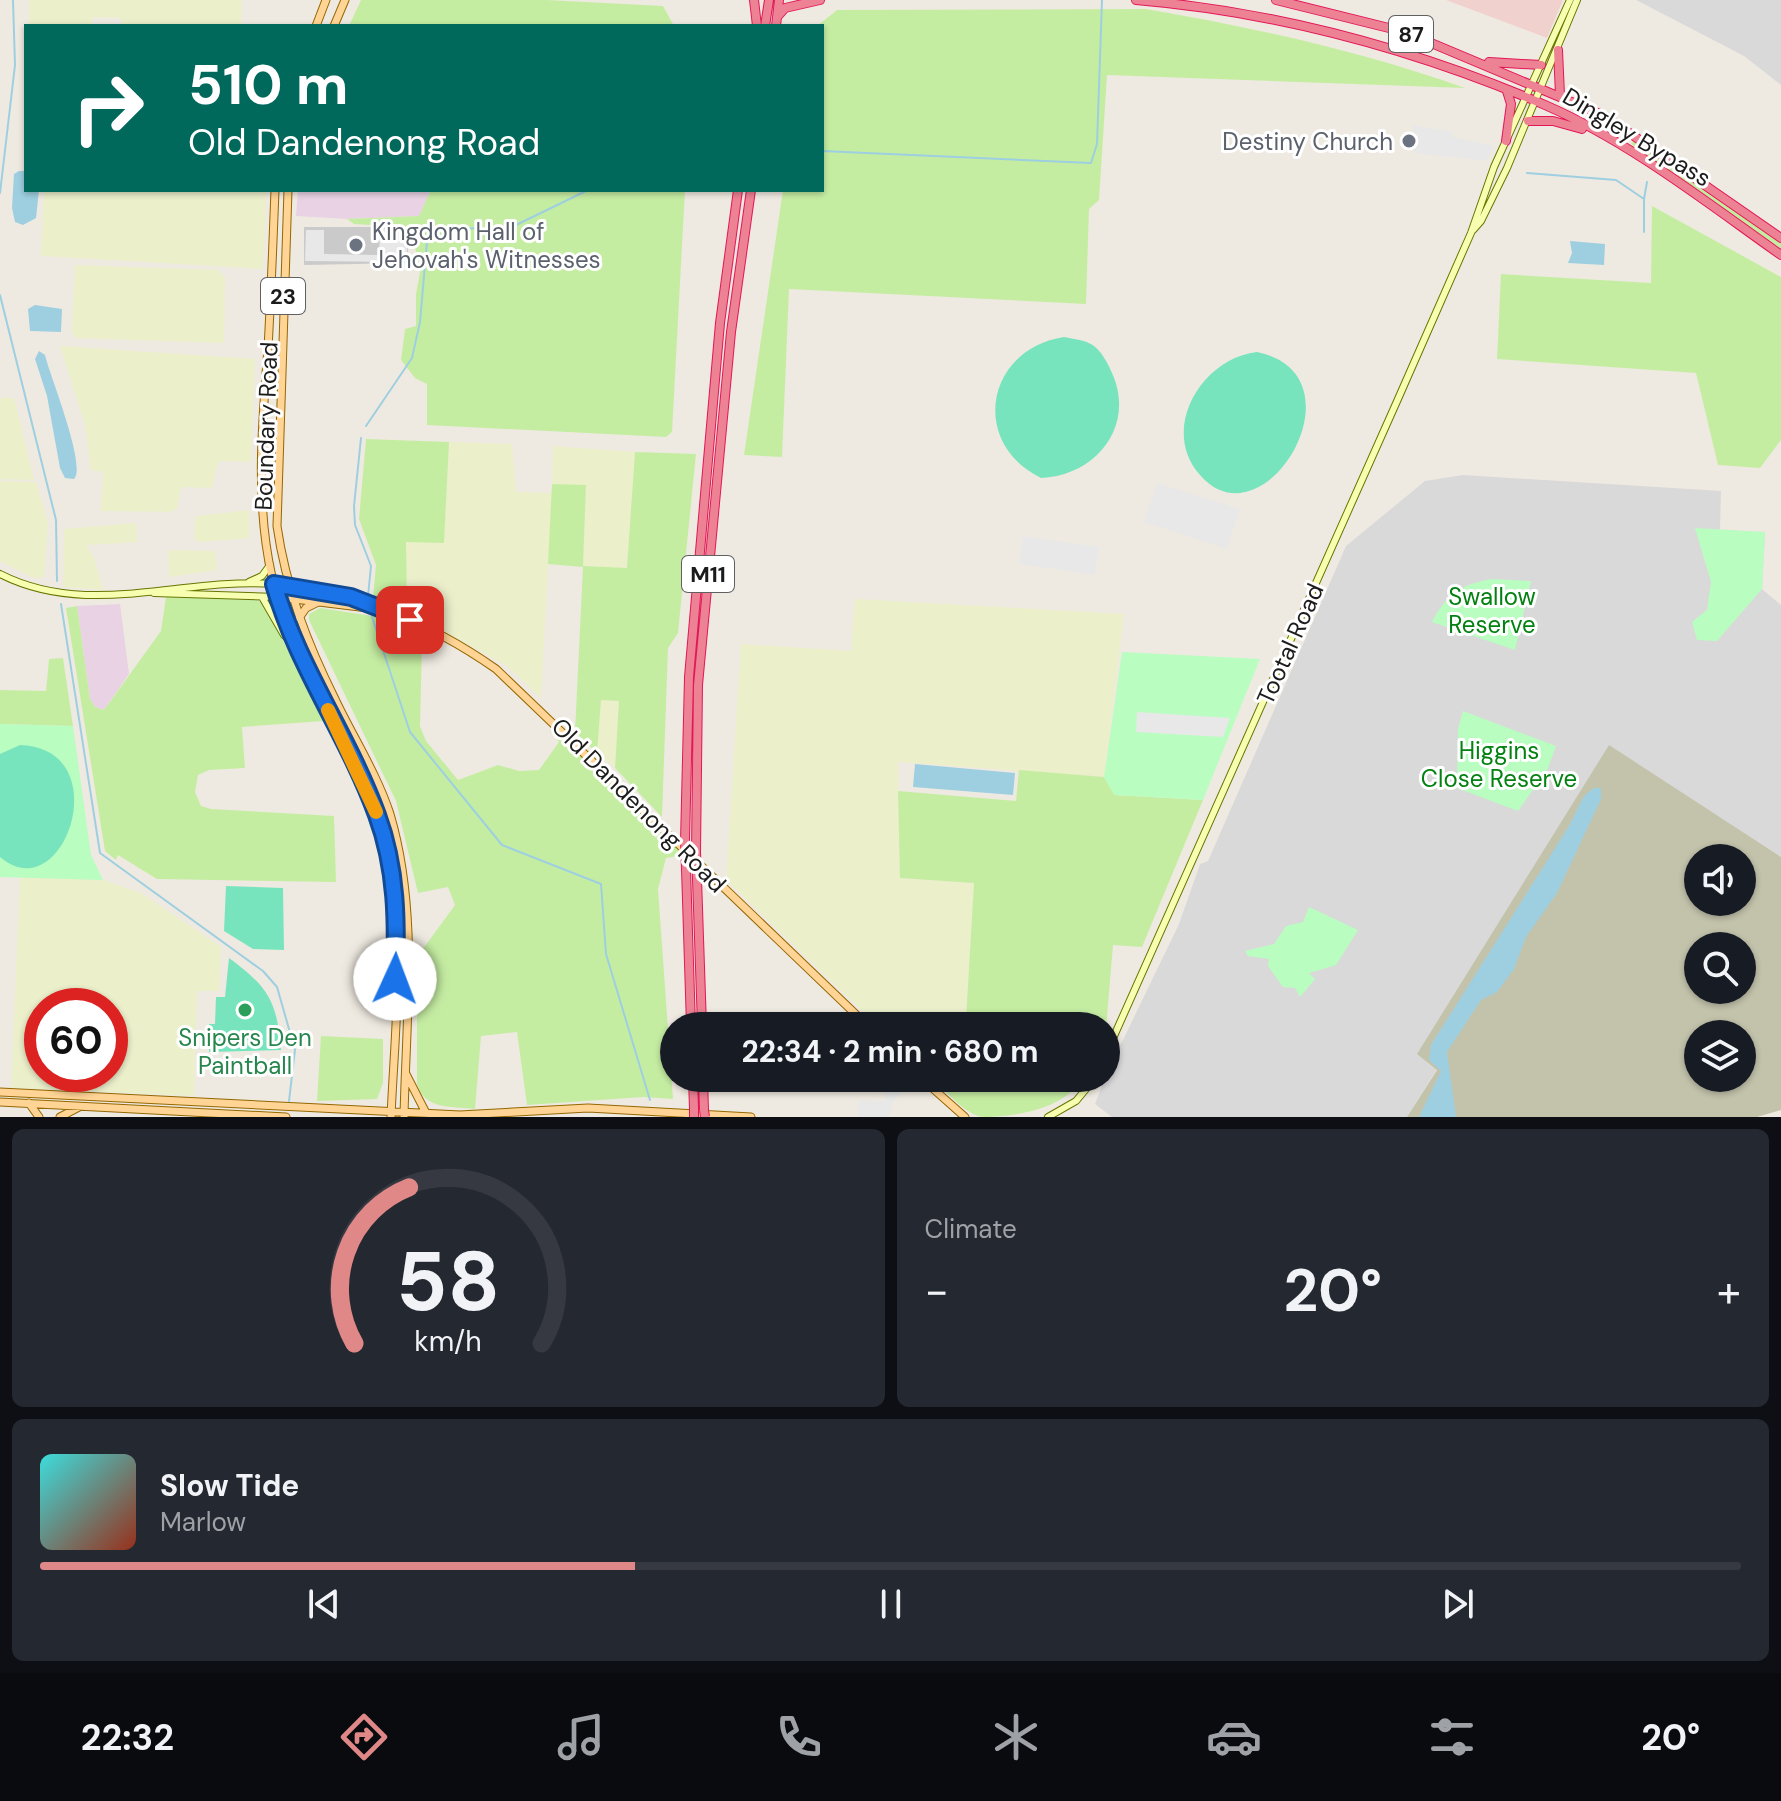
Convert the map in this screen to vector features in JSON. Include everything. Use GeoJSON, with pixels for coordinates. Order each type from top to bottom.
{"type":"FeatureCollection","features":[{"type":"Feature","properties":{"kind":"highway"},"geometry":{"type":"LineString","coordinates":[[754,0],[757,24]]}},
{"type":"Feature","properties":{"kind":"highway"},"geometry":{"type":"LineString","coordinates":[[765,24],[769,0]]}},
{"type":"Feature","properties":{"kind":"highway"},"geometry":{"type":"LineString","coordinates":[[776,21],[779,0]]}},
{"type":"Feature","properties":{"kind":"highway"},"geometry":{"type":"LineString","coordinates":[[776,21],[785,8],[820,0]]}},
{"type":"Feature","properties":{"kind":"highway","name":"Dingley Bypass"},"geometry":{"type":"LineString","coordinates":[[1136,0],[1216,9],[1311,26],[1406,53],[1507,91],[1601,135],[1781,255]]}},
{"type":"Feature","properties":{"kind":"highway","name":"Dingley Bypass"},"geometry":{"type":"LineString","coordinates":[[1276,0],[1391,28],[1480,62],[1605,116],[1781,238]]}},
{"type":"Feature","properties":{"kind":"highway"},"geometry":{"type":"LineString","coordinates":[[1558,50],[1560,95]]}},
{"type":"Feature","properties":{"kind":"highway"},"geometry":{"type":"LineString","coordinates":[[1480,62],[1541,65]]}},
{"type":"Feature","properties":{"kind":"highway"},"geometry":{"type":"LineString","coordinates":[[1506,141],[1511,104],[1507,91]]}},
{"type":"Feature","properties":{"kind":"highway"},"geometry":{"type":"LineString","coordinates":[[1528,121],[1553,121],[1601,135]]}},
{"type":"Feature","properties":{"kind":"highway","name":"M11"},"geometry":{"type":"LineString","coordinates":[[691,1012],[685,841],[689,677],[720,323],[738,192]]}},
{"type":"Feature","properties":{"kind":"highway","name":"M11"},"geometry":{"type":"LineString","coordinates":[[702,1012],[696,852],[698,685],[731,332],[751,192]]}},
{"type":"Feature","properties":{"kind":"highway"},"geometry":{"type":"LineString","coordinates":[[695,1092],[698,1114]]}},
{"type":"Feature","properties":{"kind":"highway"},"geometry":{"type":"LineString","coordinates":[[698,1114],[701,1092]]}},
{"type":"Feature","properties":{"kind":"main road"},"geometry":{"type":"LineString","coordinates":[[316,24],[323,0]]}},
{"type":"Feature","properties":{"kind":"main road"},"geometry":{"type":"LineString","coordinates":[[335,24],[345,0]]}},
{"type":"Feature","properties":{"kind":"main road","name":"Tootal Road"},"geometry":{"type":"LineString","coordinates":[[1537,86],[1541,65],[1570,0]]}},
{"type":"Feature","properties":{"kind":"main road","name":"Tootal Road"},"geometry":{"type":"LineString","coordinates":[[1120,1023],[1471,233],[1506,141],[1558,50],[1577,0]]}},
{"type":"Feature","properties":{"kind":"main road","name":"Tootal Road"},"geometry":{"type":"LineString","coordinates":[[1471,233],[1481,221],[1528,121],[1531,101]]}},
{"type":"Feature","properties":{"kind":"main road","name":"Boundary Road"},"geometry":{"type":"LineString","coordinates":[[275,192],[262,507],[274,584],[296,647],[360,775],[388,852],[397,923],[392,1114]]}},
{"type":"Feature","properties":{"kind":"main road","name":"Boundary Road"},"geometry":{"type":"LineString","coordinates":[[288,192],[276,516],[288,586],[299,619],[375,778],[389,812],[401,858],[409,923],[404,1114]]}},
{"type":"Feature","properties":{"kind":"main road"},"geometry":{"type":"LineString","coordinates":[[263,424],[279,425]]}},
{"type":"Feature","properties":{"kind":"main road"},"geometry":{"type":"LineString","coordinates":[[245,583],[260,577],[270,565]]}},
{"type":"Feature","properties":{"kind":"main road","name":"Old Dandenong Road"},"geometry":{"type":"LineString","coordinates":[[0,574],[63,595],[91,597],[245,583],[288,586],[351,597],[390,611],[464,648],[514,685],[853,1012]]}},
{"type":"Feature","properties":{"kind":"main road","name":"Old Dandenong Road"},"geometry":{"type":"LineString","coordinates":[[134,593],[278,597],[390,611]]}},
{"type":"Feature","properties":{"kind":"main road"},"geometry":{"type":"LineString","coordinates":[[261,596],[284,635],[296,647]]}},
{"type":"Feature","properties":{"kind":"main road"},"geometry":{"type":"LineString","coordinates":[[299,619],[306,608],[322,601]]}},
{"type":"Feature","properties":{"kind":"main road"},"geometry":{"type":"LineString","coordinates":[[405,1072],[425,1114]]}},
{"type":"Feature","properties":{"kind":"main road"},"geometry":{"type":"LineString","coordinates":[[0,1092],[392,1114],[481,1115],[588,1108],[751,1117]]}},
{"type":"Feature","properties":{"kind":"main road"},"geometry":{"type":"LineString","coordinates":[[935,1092],[965,1117]]}},
{"type":"Feature","properties":{"kind":"main road"},"geometry":{"type":"LineString","coordinates":[[1048,1117],[1076,1101],[1083,1092]]}},
{"type":"Feature","properties":{"kind":"main road"},"geometry":{"type":"LineString","coordinates":[[0,1102],[286,1117]]}},
{"type":"Feature","properties":{"kind":"main road"},"geometry":{"type":"LineString","coordinates":[[29,1103],[39,1117]]}},
{"type":"Feature","properties":{"kind":"main road"},"geometry":{"type":"LineString","coordinates":[[60,1117],[81,1105]]}},
{"type":"Feature","properties":{"kind":"main road"},"geometry":{"type":"LineString","coordinates":[[951,1107],[957,1117]]}},
{"type":"Feature","properties":{"kind":"main road"},"geometry":{"type":"LineString","coordinates":[[686,1117],[698,1114]]}},
{"type":"Feature","properties":{"kind":"shaded area"},"geometry":{"type":"Polygon","coordinates":[[[29,0],[242,0],[241,24],[122,24],[121,18],[93,17],[91,24],[29,24],[29,0]]]}},
{"type":"Feature","properties":{"kind":"shaded area"},"geometry":{"type":"Polygon","coordinates":[[[1446,0],[1563,0],[1547,38],[1446,0]]]}},
{"type":"Feature","properties":{"kind":"shaded area"},"geometry":{"type":"Polygon","coordinates":[[[1636,0],[1781,0],[1781,85],[1744,56],[1636,0]]]}},
{"type":"Feature","properties":{"kind":"shaded area"},"geometry":{"type":"Polygon","coordinates":[[[1413,125],[1453,132],[1452,137],[1494,146],[1487,161],[1413,153],[1413,125]]]}},
{"type":"Feature","properties":{"kind":"shaded area"},"geometry":{"type":"Polygon","coordinates":[[[44,192],[266,192],[263,269],[41,256],[44,192]]]}},
{"type":"Feature","properties":{"kind":"shaded area"},"geometry":{"type":"Polygon","coordinates":[[[298,192],[430,192],[420,216],[347,219],[296,216],[298,192]]]}},
{"type":"Feature","properties":{"kind":"shaded area","name":"Kingdom Hall of Jehovah's Witnesses"},"geometry":{"type":"Polygon","coordinates":[[[304,227],[406,227],[409,263],[304,265],[304,227]]]}},
{"type":"Feature","properties":{"kind":"shaded area"},"geometry":{"type":"Polygon","coordinates":[[[380,229],[407,229],[407,262],[305,261],[306,230],[324,230],[324,254],[379,255],[380,229]]]}},
{"type":"Feature","properties":{"kind":"shaded area"},"geometry":{"type":"Polygon","coordinates":[[[75,265],[218,270],[225,278],[224,343],[76,338],[72,333],[75,265]]]}},
{"type":"Feature","properties":{"kind":"shaded area"},"geometry":{"type":"Polygon","coordinates":[[[60,346],[255,359],[251,462],[218,461],[212,488],[181,487],[177,509],[170,512],[101,511],[103,472],[91,470],[85,425],[60,346]]]}},
{"type":"Feature","properties":{"kind":"shaded area"},"geometry":{"type":"Polygon","coordinates":[[[0,398],[14,398],[34,480],[0,479],[0,398]]]}},
{"type":"Feature","properties":{"kind":"shaded area"},"geometry":{"type":"Polygon","coordinates":[[[449,442],[512,444],[516,492],[552,493],[541,698],[507,666],[407,611],[406,541],[444,543],[449,442]]]}},
{"type":"Feature","properties":{"kind":"shaded area"},"geometry":{"type":"Polygon","coordinates":[[[553,446],[635,452],[627,569],[583,566],[586,486],[552,484],[553,446]]]}},
{"type":"Feature","properties":{"kind":"shaded area"},"geometry":{"type":"Polygon","coordinates":[[[1463,475],[1721,491],[1720,530],[1765,532],[1762,589],[1781,605],[1781,857],[1609,746],[1418,1054],[1437,1069],[1407,1117],[1112,1117],[1095,1104],[1100,1092],[1120,1092],[1120,1046],[1179,924],[1200,864],[1208,861],[1346,546],[1425,481],[1463,475]]]}},
{"type":"Feature","properties":{"kind":"shaded area"},"geometry":{"type":"Polygon","coordinates":[[[0,481],[36,482],[48,523],[44,577],[34,578],[0,561],[0,481]]]}},
{"type":"Feature","properties":{"kind":"shaded area"},"geometry":{"type":"Polygon","coordinates":[[[1157,483],[1240,509],[1227,549],[1144,522],[1157,483]]]}},
{"type":"Feature","properties":{"kind":"shaded area"},"geometry":{"type":"Polygon","coordinates":[[[249,510],[249,538],[200,542],[194,539],[195,518],[198,516],[249,510]]]}},
{"type":"Feature","properties":{"kind":"shaded area"},"geometry":{"type":"Polygon","coordinates":[[[136,523],[137,542],[86,545],[94,557],[103,590],[63,587],[64,529],[136,523]]]}},
{"type":"Feature","properties":{"kind":"shaded area"},"geometry":{"type":"Polygon","coordinates":[[[1023,536],[1099,547],[1095,575],[1019,564],[1023,536]]]}},
{"type":"Feature","properties":{"kind":"shaded area"},"geometry":{"type":"Polygon","coordinates":[[[168,550],[215,551],[217,570],[169,577],[168,550]]]}},
{"type":"Feature","properties":{"kind":"shaded area"},"geometry":{"type":"Polygon","coordinates":[[[855,599],[1124,614],[1104,777],[898,762],[900,878],[974,883],[967,1012],[863,1012],[726,880],[741,644],[851,651],[855,599]]]}},
{"type":"Feature","properties":{"kind":"shaded area"},"geometry":{"type":"Polygon","coordinates":[[[120,604],[129,674],[104,710],[95,707],[90,699],[77,606],[120,604]]]}},
{"type":"Feature","properties":{"kind":"shaded area"},"geometry":{"type":"Polygon","coordinates":[[[601,700],[619,701],[615,768],[597,753],[601,700]]]}},
{"type":"Feature","properties":{"kind":"shaded area"},"geometry":{"type":"Polygon","coordinates":[[[1137,712],[1230,718],[1223,737],[1136,732],[1137,712]]]}},
{"type":"Feature","properties":{"kind":"shaded area"},"geometry":{"type":"Polygon","coordinates":[[[1609,745],[1781,857],[1781,1110],[1757,1117],[1407,1117],[1437,1070],[1417,1054],[1609,745]]]}},
{"type":"Feature","properties":{"kind":"shaded area"},"geometry":{"type":"Polygon","coordinates":[[[20,877],[103,880],[141,893],[221,947],[219,991],[197,991],[194,1096],[102,1092],[128,1092],[128,988],[24,988],[24,1089],[11,1088],[20,877]]]}},
{"type":"Feature","properties":{"kind":"shaded area"},"geometry":{"type":"Polygon","coordinates":[[[885,1092],[902,1092],[894,1100],[889,1117],[858,1117],[859,1100],[886,1101],[885,1092]]]}},
{"type":"Feature","properties":{"kind":"green space"},"geometry":{"type":"Polygon","coordinates":[[[361,0],[547,0],[663,6],[673,24],[350,24],[361,0]]]}},
{"type":"Feature","properties":{"kind":"green space"},"geometry":{"type":"Polygon","coordinates":[[[1146,9],[1307,42],[1465,88],[1107,75],[1099,200],[1089,209],[1086,304],[789,289],[782,457],[744,455],[783,192],[824,192],[824,24],[820,24],[837,10],[1146,9]]]}},
{"type":"Feature","properties":{"kind":"green space"},"geometry":{"type":"Polygon","coordinates":[[[1633,141],[1781,242],[1781,249],[1631,144],[1633,141]]]}},
{"type":"Feature","properties":{"kind":"green space"},"geometry":{"type":"Polygon","coordinates":[[[430,192],[685,192],[672,432],[666,437],[427,425],[427,384],[415,378],[401,360],[405,329],[416,326],[416,294],[421,267],[408,227],[354,224],[347,219],[419,216],[430,192]]]}},
{"type":"Feature","properties":{"kind":"green space"},"geometry":{"type":"Polygon","coordinates":[[[1652,206],[1781,277],[1781,440],[1760,468],[1718,465],[1696,373],[1497,359],[1501,274],[1651,283],[1652,206]]]}},
{"type":"Feature","properties":{"kind":"green space"},"geometry":{"type":"Polygon","coordinates":[[[1064,337],[1087,342],[1102,355],[1112,373],[1119,411],[1115,429],[1094,458],[1061,475],[1041,478],[1018,462],[1003,443],[996,421],[996,399],[1003,378],[1017,359],[1038,345],[1064,337]]]}},
{"type":"Feature","properties":{"kind":"green space"},"geometry":{"type":"Polygon","coordinates":[[[1257,352],[1289,367],[1304,391],[1305,421],[1294,450],[1275,475],[1252,490],[1225,492],[1200,475],[1188,457],[1184,437],[1186,417],[1192,398],[1219,367],[1237,357],[1257,352]]]}},
{"type":"Feature","properties":{"kind":"green space"},"geometry":{"type":"Polygon","coordinates":[[[366,439],[449,442],[444,543],[406,542],[407,611],[373,598],[376,565],[359,519],[366,439]]]}},
{"type":"Feature","properties":{"kind":"green space"},"geometry":{"type":"Polygon","coordinates":[[[635,452],[696,454],[678,633],[668,648],[662,817],[615,768],[619,701],[601,700],[597,753],[575,732],[583,567],[548,564],[552,484],[586,485],[583,566],[627,568],[635,452]]]}},
{"type":"Feature","properties":{"kind":"green space"},"geometry":{"type":"Polygon","coordinates":[[[1695,528],[1765,532],[1762,589],[1717,641],[1697,640],[1692,622],[1707,610],[1711,582],[1695,528]]]}},
{"type":"Feature","properties":{"kind":"green space","name":"Swallow Reserve"},"geometry":{"type":"Polygon","coordinates":[[[1492,579],[1531,581],[1515,650],[1432,622],[1456,592],[1492,579]]]}},
{"type":"Feature","properties":{"kind":"green space"},"geometry":{"type":"Polygon","coordinates":[[[166,597],[257,600],[265,605],[324,721],[242,727],[245,768],[209,770],[198,775],[195,792],[201,806],[211,809],[334,816],[336,882],[157,879],[118,855],[116,860],[105,851],[66,608],[77,606],[90,699],[95,707],[104,710],[161,631],[166,597]]]}},
{"type":"Feature","properties":{"kind":"green space"},"geometry":{"type":"Polygon","coordinates":[[[320,608],[385,618],[426,636],[422,643],[420,726],[426,741],[458,780],[498,765],[519,771],[539,770],[559,742],[550,731],[555,729],[678,848],[678,856],[666,858],[658,889],[667,1012],[660,1012],[660,1092],[672,1092],[673,1099],[643,1097],[527,1105],[517,1032],[481,1036],[475,1109],[432,1103],[421,1092],[417,1084],[417,957],[455,905],[448,887],[418,893],[396,801],[309,620],[309,614],[320,608]]]}},
{"type":"Feature","properties":{"kind":"green space"},"geometry":{"type":"Polygon","coordinates":[[[1122,652],[1260,659],[1203,800],[1114,795],[1104,777],[1122,652]]]}},
{"type":"Feature","properties":{"kind":"green space"},"geometry":{"type":"Polygon","coordinates":[[[63,658],[73,726],[0,724],[0,690],[46,691],[49,659],[63,658]]]}},
{"type":"Feature","properties":{"kind":"green space","name":"Higgins Close Reserve"},"geometry":{"type":"Polygon","coordinates":[[[1463,711],[1556,746],[1548,768],[1518,811],[1457,788],[1458,729],[1463,711]]]}},
{"type":"Feature","properties":{"kind":"green space"},"geometry":{"type":"Polygon","coordinates":[[[0,724],[73,726],[91,855],[103,880],[0,877],[0,724]]]}},
{"type":"Feature","properties":{"kind":"green space"},"geometry":{"type":"Polygon","coordinates":[[[20,745],[50,753],[68,772],[74,796],[71,823],[61,847],[44,863],[23,868],[0,857],[0,754],[20,745]]]}},
{"type":"Feature","properties":{"kind":"green space"},"geometry":{"type":"Polygon","coordinates":[[[1019,770],[1104,777],[1115,795],[1203,800],[1142,947],[1113,945],[1107,1012],[966,1012],[974,883],[900,878],[898,791],[1016,801],[1019,770]]]}},
{"type":"Feature","properties":{"kind":"green space"},"geometry":{"type":"Polygon","coordinates":[[[226,886],[283,888],[284,950],[253,949],[224,931],[226,886]]]}},
{"type":"Feature","properties":{"kind":"green space"},"geometry":{"type":"Polygon","coordinates":[[[1309,907],[1358,930],[1336,965],[1309,973],[1315,979],[1300,997],[1295,988],[1283,987],[1268,966],[1269,959],[1248,956],[1245,951],[1274,944],[1286,926],[1303,922],[1309,907]]]}},
{"type":"Feature","properties":{"kind":"green space","name":"Snipers Den Paintball"},"geometry":{"type":"Polygon","coordinates":[[[229,958],[253,978],[268,996],[277,1019],[281,1050],[209,1052],[209,1024],[215,1024],[216,997],[225,997],[229,958]]]}},
{"type":"Feature","properties":{"kind":"green space"},"geometry":{"type":"Polygon","coordinates":[[[321,1036],[383,1039],[383,1083],[377,1099],[317,1101],[321,1036]]]}},
{"type":"Feature","properties":{"kind":"green space"},"geometry":{"type":"Polygon","coordinates":[[[946,1092],[1070,1092],[1052,1104],[1024,1113],[982,1117],[946,1092]]]}},
{"type":"Feature","properties":{"kind":"water"},"geometry":{"type":"Polygon","coordinates":[[[24,171],[24,192],[39,192],[36,218],[23,225],[15,222],[12,208],[14,174],[24,171]]]}},
{"type":"Feature","properties":{"kind":"water"},"geometry":{"type":"Polygon","coordinates":[[[1570,241],[1605,244],[1604,265],[1568,263],[1572,253],[1570,241]]]}},
{"type":"Feature","properties":{"kind":"water"},"geometry":{"type":"Polygon","coordinates":[[[35,305],[62,309],[61,332],[30,331],[28,309],[35,305]]]}},
{"type":"Feature","properties":{"kind":"water"},"geometry":{"type":"Polygon","coordinates":[[[39,351],[45,355],[72,440],[77,471],[74,479],[65,478],[60,468],[47,396],[35,359],[39,351]]]}},
{"type":"Feature","properties":{"kind":"water"},"geometry":{"type":"Polygon","coordinates":[[[915,764],[1015,773],[1013,795],[913,787],[915,764]]]}},
{"type":"Feature","properties":{"kind":"water"},"geometry":{"type":"Polygon","coordinates":[[[1594,788],[1601,788],[1601,799],[1557,893],[1526,937],[1514,969],[1497,992],[1481,1000],[1447,1052],[1456,1117],[1419,1117],[1441,1071],[1429,1060],[1431,1045],[1569,826],[1584,796],[1594,788]]]}},
{"type":"Feature","properties":{"kind":"waterway"},"geometry":{"type":"LineString","coordinates":[[0,193],[15,65],[13,0]]}},
{"type":"Feature","properties":{"kind":"waterway"},"geometry":{"type":"LineString","coordinates":[[824,151],[1091,163],[1097,144],[1102,0]]}},
{"type":"Feature","properties":{"kind":"waterway"},"geometry":{"type":"LineString","coordinates":[[1527,173],[1616,180],[1644,199],[1647,182]]}},
{"type":"Feature","properties":{"kind":"waterway"},"geometry":{"type":"LineString","coordinates":[[366,426],[412,358],[420,322],[428,230],[512,227],[584,192]]}},
{"type":"Feature","properties":{"kind":"waterway"},"geometry":{"type":"LineString","coordinates":[[1644,200],[1644,232]]}},
{"type":"Feature","properties":{"kind":"waterway"},"geometry":{"type":"LineString","coordinates":[[0,295],[56,520],[57,581]]}},
{"type":"Feature","properties":{"kind":"waterway"},"geometry":{"type":"LineString","coordinates":[[361,438],[354,506],[355,525],[371,566],[368,596]]}},
{"type":"Feature","properties":{"kind":"waterway"},"geometry":{"type":"LineString","coordinates":[[61,604],[100,853],[263,971],[277,987],[295,1050],[289,1101]]}},
{"type":"Feature","properties":{"kind":"waterway"},"geometry":{"type":"LineString","coordinates":[[372,617],[410,732],[502,845],[601,884],[606,954],[650,1100]]}},
{"type":"Feature","properties":{"kind":"slow traffic"},"geometry":{"type":"LineString","coordinates":[[328,710],[376,812]]}},
{"type":"Feature","properties":{"kind":"place","name":"Destiny Church"},"geometry":{"type":"Point","coordinates":[1409,141]}},
{"type":"Feature","properties":{"kind":"place","name":"Kingdom Hall of Jehovah's Witnesses"},"geometry":{"type":"Point","coordinates":[356,245]}},
{"type":"Feature","properties":{"kind":"place","name":"Snipers Den Paintball"},"geometry":{"type":"Point","coordinates":[245,1010]}},
{"type":"Feature","properties":{"kind":"route"},"geometry":{"type":"LineString","coordinates":[[395,979],[395,890],[378,816],[296,647],[274,584],[351,597],[410,620]]}}]}
